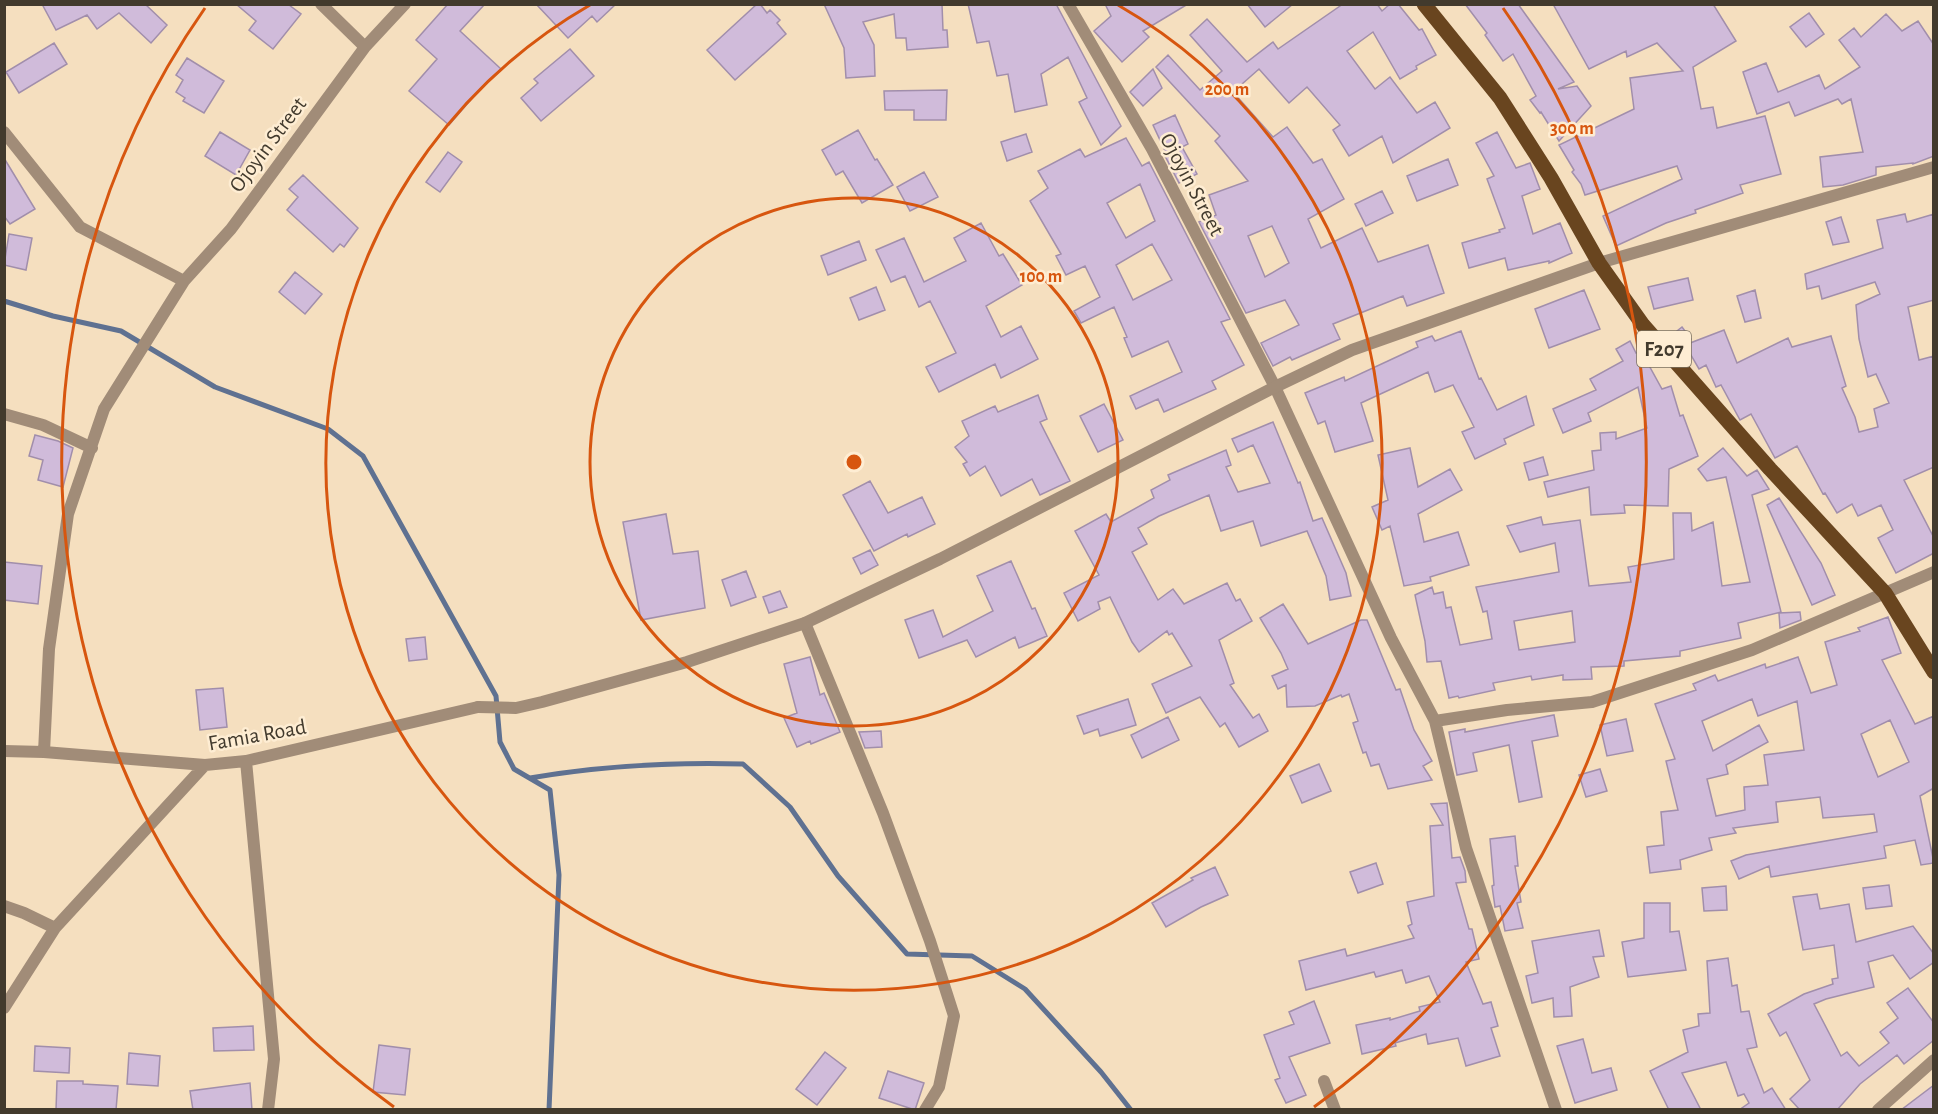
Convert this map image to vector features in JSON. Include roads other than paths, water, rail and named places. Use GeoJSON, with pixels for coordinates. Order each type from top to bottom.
{"type":"FeatureCollection","features":[{"type":"Feature","properties":{"kind":"main road","name":"F207"},"geometry":{"type":"LineString","coordinates":[[1424,4],[1500,98],[1551,177],[1599,262],[1643,325],[1770,469],[1885,593],[1934,672]]}},
{"type":"Feature","properties":{"kind":"street"},"geometry":{"type":"LineString","coordinates":[[321,4],[365,47]]}},
{"type":"Feature","properties":{"kind":"street","name":"Ojoyin Street"},"geometry":{"type":"LineString","coordinates":[[44,752],[49,649],[69,514],[104,410],[184,281],[231,229],[365,47],[405,4]]}},
{"type":"Feature","properties":{"kind":"street","name":"Ojoyin Street"},"geometry":{"type":"LineString","coordinates":[[1068,4],[1152,150],[1275,387],[1391,638],[1435,721],[1466,848],[1556,1110]]}},
{"type":"Feature","properties":{"kind":"street"},"geometry":{"type":"LineString","coordinates":[[4,132],[80,227],[184,281]]}},
{"type":"Feature","properties":{"kind":"street","name":"Famia Road"},"geometry":{"type":"LineString","coordinates":[[4,752],[44,752],[205,765],[246,761],[478,707],[516,708],[687,662],[805,623],[940,559],[1275,387],[1352,350],[1599,262],[1934,167]]}},
{"type":"Feature","properties":{"kind":"street"},"geometry":{"type":"LineString","coordinates":[[4,414],[44,425],[92,448]]}},
{"type":"Feature","properties":{"kind":"street"},"geometry":{"type":"LineString","coordinates":[[1435,721],[1507,710],[1592,702],[1752,650],[1934,572]]}},
{"type":"Feature","properties":{"kind":"street"},"geometry":{"type":"LineString","coordinates":[[805,623],[883,813],[930,941],[954,1016],[939,1087],[925,1110]]}},
{"type":"Feature","properties":{"kind":"street"},"geometry":{"type":"LineString","coordinates":[[246,761],[274,1059],[268,1110]]}},
{"type":"Feature","properties":{"kind":"street"},"geometry":{"type":"LineString","coordinates":[[4,1008],[55,928],[205,765]]}},
{"type":"Feature","properties":{"kind":"street"},"geometry":{"type":"LineString","coordinates":[[4,906],[55,928]]}},
{"type":"Feature","properties":{"kind":"street"},"geometry":{"type":"LineString","coordinates":[[1878,1110],[1934,1060]]}},
{"type":"Feature","properties":{"kind":"street"},"geometry":{"type":"LineString","coordinates":[[1324,1081],[1335,1110]]}},
{"type":"Feature","properties":{"kind":"waterway"},"geometry":{"type":"LineString","coordinates":[[4,301],[53,316],[121,331],[215,387],[328,429],[363,456],[496,696],[500,742],[514,769],[550,790],[559,875],[549,1110]]}},
{"type":"Feature","properties":{"kind":"waterway"},"geometry":{"type":"LineString","coordinates":[[530,778],[583,770],[636,766],[743,764],[790,807],[838,876],[907,954],[972,956],[1025,989],[1101,1072],[1131,1110]]}}]}
